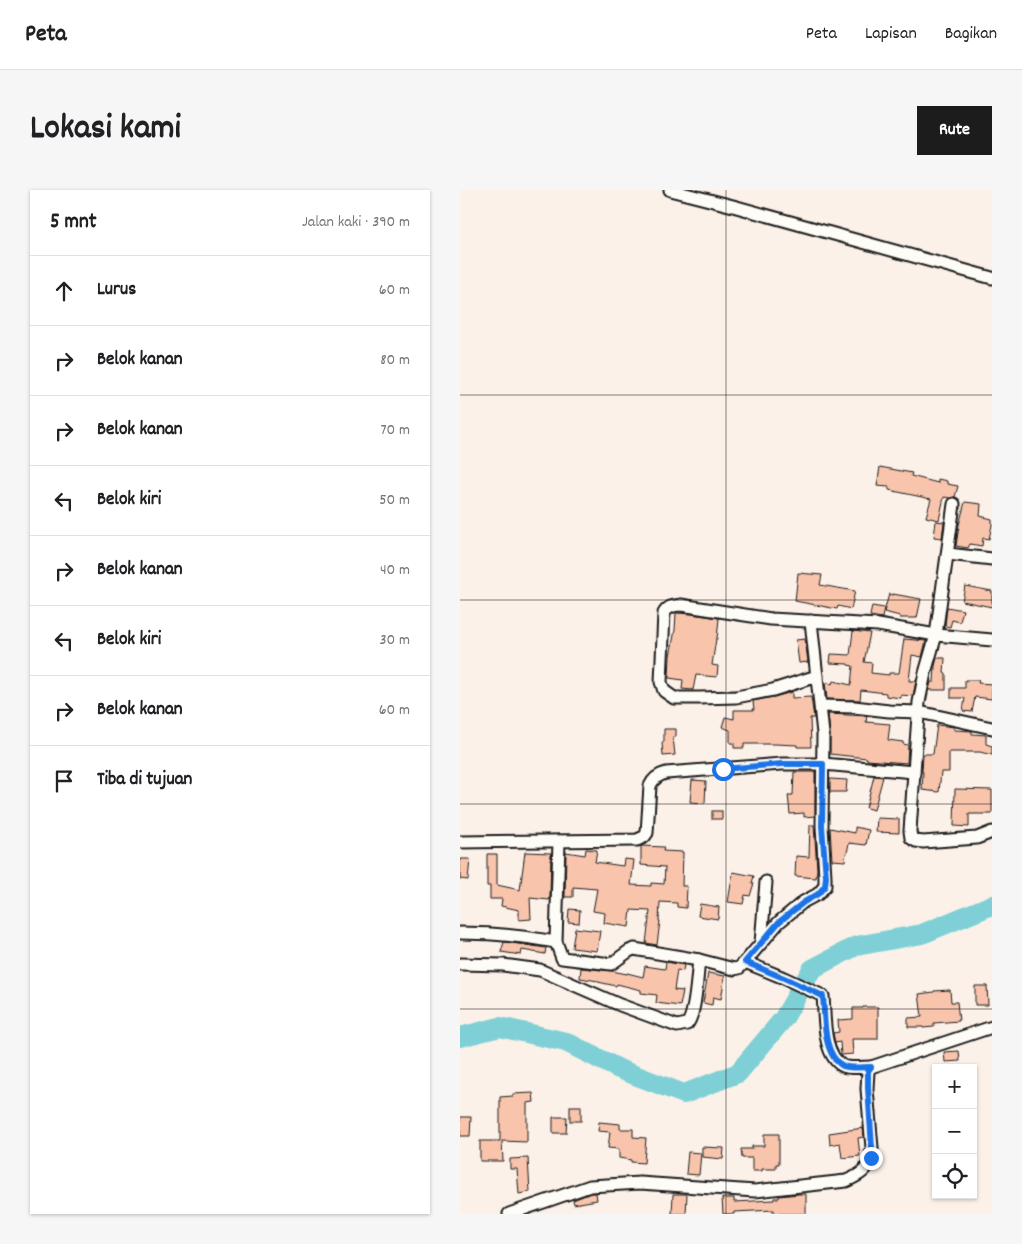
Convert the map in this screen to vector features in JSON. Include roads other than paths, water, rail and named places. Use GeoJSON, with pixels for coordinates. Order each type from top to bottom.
{"type":"FeatureCollection","features":[{"type":"Feature","properties":{"kind":"street"},"geometry":{"type":"LineString","coordinates":[[670,190],[742,208],[992,278]]}},
{"type":"Feature","properties":{"kind":"street"},"geometry":{"type":"LineString","coordinates":[[954,504],[936,635],[919,702],[910,831],[911,838],[923,842],[977,838],[992,832]]}},
{"type":"Feature","properties":{"kind":"street"},"geometry":{"type":"LineString","coordinates":[[948,554],[992,559]]}},
{"type":"Feature","properties":{"kind":"street"},"geometry":{"type":"LineString","coordinates":[[817,676],[773,690],[736,697],[674,698],[664,691],[661,682],[664,613],[667,608],[681,605],[771,619],[878,625],[936,635],[992,640]]}},
{"type":"Feature","properties":{"kind":"street"},"geometry":{"type":"LineString","coordinates":[[559,842],[556,942],[562,958],[611,964],[634,949],[699,960],[734,969],[739,968],[779,922],[804,902],[818,894],[825,886],[822,826],[823,734],[811,621]]}},
{"type":"Feature","properties":{"kind":"street"},"geometry":{"type":"LineString","coordinates":[[821,706],[919,712],[992,728]]}},
{"type":"Feature","properties":{"kind":"street"},"geometry":{"type":"LineString","coordinates":[[460,842],[638,840],[648,833],[650,786],[652,780],[661,774],[782,764],[823,764],[914,772]]}},
{"type":"Feature","properties":{"kind":"street"},"geometry":{"type":"LineString","coordinates":[[761,943],[766,882]]}},
{"type":"Feature","properties":{"kind":"street"},"geometry":{"type":"LineString","coordinates":[[460,933],[518,936],[556,942]]}},
{"type":"Feature","properties":{"kind":"street"},"geometry":{"type":"LineString","coordinates":[[460,964],[533,968],[620,1005],[677,1026],[683,1026],[691,1020],[699,960]]}},
{"type":"Feature","properties":{"kind":"street"},"geometry":{"type":"LineString","coordinates":[[745,962],[823,996],[826,1035],[831,1055],[845,1067],[871,1067],[992,1027]]}},
{"type":"Feature","properties":{"kind":"street"},"geometry":{"type":"LineString","coordinates":[[509,1214],[590,1186],[640,1183],[755,1191],[846,1181],[867,1168],[871,1158],[868,1071],[871,1067]]}},
{"type":"Feature","properties":{"kind":"waterway"},"geometry":{"type":"LineString","coordinates":[[460,1037],[500,1027],[566,1042],[619,1069],[684,1094],[738,1073],[784,1018],[812,969],[856,946],[922,934],[992,905]]}}]}
